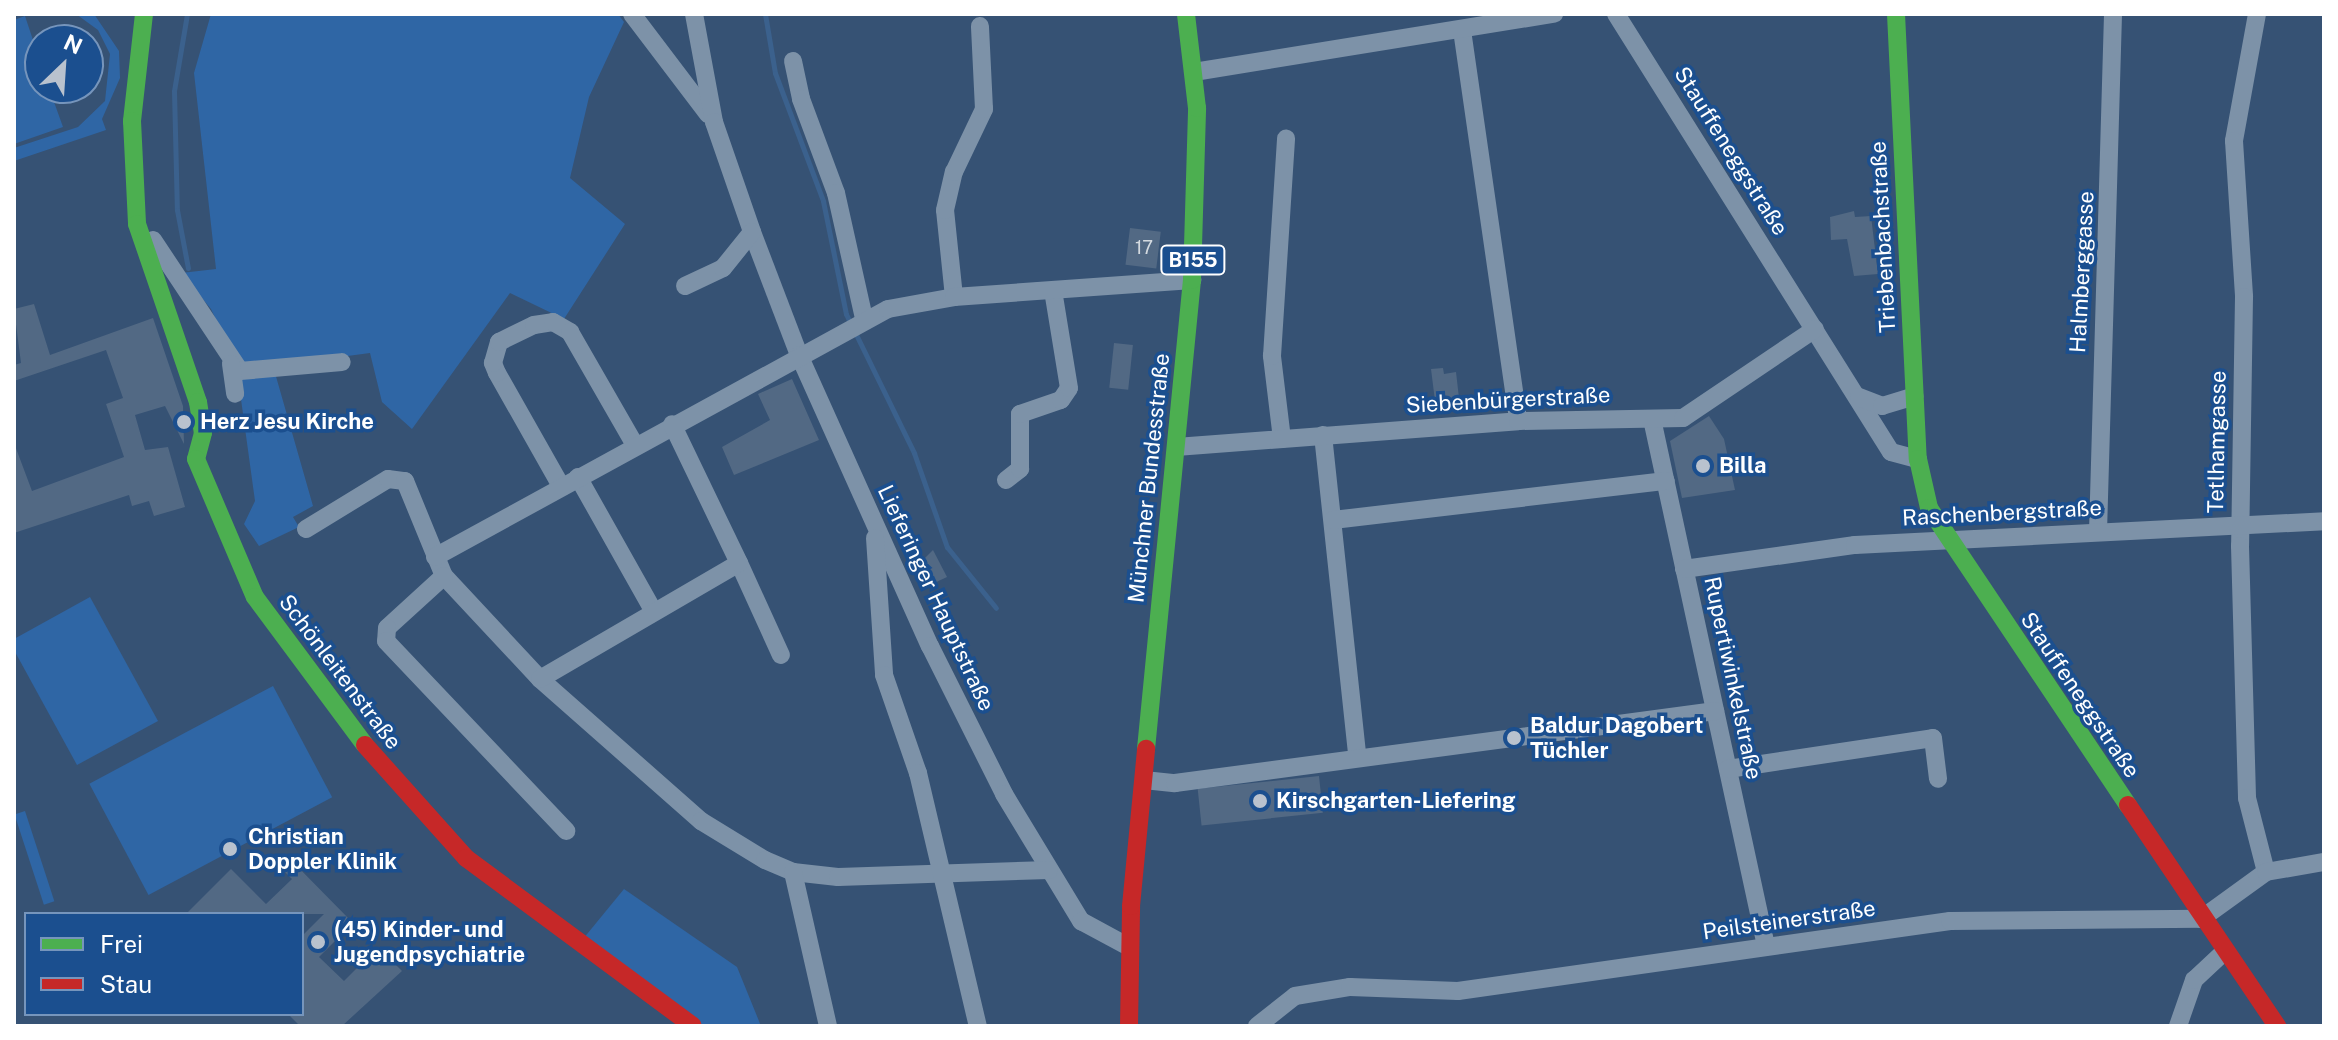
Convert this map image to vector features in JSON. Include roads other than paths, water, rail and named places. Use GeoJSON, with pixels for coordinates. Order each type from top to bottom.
{"type":"FeatureCollection","features":[{"type":"Feature","properties":{"kind":"street","name":"Schönleitenstraße"},"geometry":{"type":"LineString","coordinates":[[144,14],[131,177],[142,249],[167,302],[202,423],[196,459],[208,498],[255,597],[303,668],[385,772],[466,858],[693,1026]]}},
{"type":"Feature","properties":{"kind":"street"},"geometry":{"type":"LineString","coordinates":[[632,14],[714,122]]}},
{"type":"Feature","properties":{"kind":"street","name":"Lieferinger Hauptstraße"},"geometry":{"type":"LineString","coordinates":[[694,14],[714,122],[752,232],[799,355],[875,528],[1004,794],[1049,870],[1081,921],[1129,947]]}},
{"type":"Feature","properties":{"kind":"street"},"geometry":{"type":"LineString","coordinates":[[1194,72],[1554,14]]}},
{"type":"Feature","properties":{"kind":"street","name":"Stauffeneggstraße"},"geometry":{"type":"LineString","coordinates":[[1616,14],[1891,452],[1918,459],[1929,508],[1949,541],[2201,919],[2277,1026]]}},
{"type":"Feature","properties":{"kind":"street","name":"Triebenbachstraße"},"geometry":{"type":"LineString","coordinates":[[1896,14],[1918,459]]}},
{"type":"Feature","properties":{"kind":"street","name":"Halmberggasse"},"geometry":{"type":"LineString","coordinates":[[2098,532],[2113,14]]}},
{"type":"Feature","properties":{"kind":"street","name":"Tetlhamgasse"},"geometry":{"type":"LineString","coordinates":[[2257,14],[2234,141],[2244,297],[2240,526],[2247,798],[2266,872]]}},
{"type":"Feature","properties":{"kind":"street","name":"Münchner Bundesstraße"},"geometry":{"type":"LineString","coordinates":[[1129,947],[1192,280],[1194,72],[1187,22]]}},
{"type":"Feature","properties":{"kind":"street"},"geometry":{"type":"LineString","coordinates":[[954,297],[945,210],[954,172],[984,109],[980,26]]}},
{"type":"Feature","properties":{"kind":"street"},"geometry":{"type":"LineString","coordinates":[[1462,30],[1518,421]]}},
{"type":"Feature","properties":{"kind":"street"},"geometry":{"type":"LineString","coordinates":[[793,61],[801,99],[836,193],[856,323]]}},
{"type":"Feature","properties":{"kind":"street"},"geometry":{"type":"LineString","coordinates":[[1282,439],[1272,356],[1286,138]]}},
{"type":"Feature","properties":{"kind":"street","name":"Schönleitenstraße"},"geometry":{"type":"LineString","coordinates":[[131,177],[159,256],[208,314],[231,364],[235,394]]}},
{"type":"Feature","properties":{"kind":"street"},"geometry":{"type":"LineString","coordinates":[[685,286],[723,268],[752,232]]}},
{"type":"Feature","properties":{"kind":"street"},"geometry":{"type":"LineString","coordinates":[[435,557],[856,323],[954,297],[1192,280]]}},
{"type":"Feature","properties":{"kind":"street"},"geometry":{"type":"LineString","coordinates":[[1006,480],[1020,469],[1020,414],[1065,397],[1070,383],[1048,290]]}},
{"type":"Feature","properties":{"kind":"street"},"geometry":{"type":"LineString","coordinates":[[561,486],[497,373],[493,363],[499,342],[544,323],[570,332],[635,445]]}},
{"type":"Feature","properties":{"kind":"street","name":"Siebenbürgerstraße"},"geometry":{"type":"LineString","coordinates":[[1176,447],[1518,421],[1683,418],[1815,329]]}},
{"type":"Feature","properties":{"kind":"street"},"geometry":{"type":"LineString","coordinates":[[231,364],[248,372],[342,362]]}},
{"type":"Feature","properties":{"kind":"street"},"geometry":{"type":"LineString","coordinates":[[1856,395],[1882,406],[1914,396]]}},
{"type":"Feature","properties":{"kind":"street","name":"Rupertiwinkelstraße"},"geometry":{"type":"LineString","coordinates":[[1652,419],[1766,946]]}},
{"type":"Feature","properties":{"kind":"street"},"geometry":{"type":"LineString","coordinates":[[672,424],[781,655]]}},
{"type":"Feature","properties":{"kind":"street"},"geometry":{"type":"LineString","coordinates":[[1323,435],[1357,754]]}},
{"type":"Feature","properties":{"kind":"street"},"geometry":{"type":"LineString","coordinates":[[578,477],[653,610]]}},
{"type":"Feature","properties":{"kind":"street"},"geometry":{"type":"LineString","coordinates":[[306,529],[388,479],[405,481],[444,576],[540,679],[701,821],[793,872],[838,877],[1049,870]]}},
{"type":"Feature","properties":{"kind":"street"},"geometry":{"type":"LineString","coordinates":[[1333,520],[1666,481]]}},
{"type":"Feature","properties":{"kind":"street","name":"Raschenbergstraße"},"geometry":{"type":"LineString","coordinates":[[1684,569],[1795,551],[2324,521]]}},
{"type":"Feature","properties":{"kind":"street"},"geometry":{"type":"LineString","coordinates":[[875,528],[884,675],[943,872],[978,1026]]}},
{"type":"Feature","properties":{"kind":"street"},"geometry":{"type":"LineString","coordinates":[[540,679],[653,610],[739,563]]}},
{"type":"Feature","properties":{"kind":"street"},"geometry":{"type":"LineString","coordinates":[[444,576],[387,628],[386,641],[566,831]]}},
{"type":"Feature","properties":{"kind":"street"},"geometry":{"type":"LineString","coordinates":[[1144,780],[1175,783],[1357,754],[1715,711]]}},
{"type":"Feature","properties":{"kind":"street"},"geometry":{"type":"LineString","coordinates":[[1728,769],[1933,738],[1938,779]]}},
{"type":"Feature","properties":{"kind":"street"},"geometry":{"type":"LineString","coordinates":[[2201,919],[2266,872],[2324,862]]}},
{"type":"Feature","properties":{"kind":"street"},"geometry":{"type":"LineString","coordinates":[[793,872],[828,1026]]}},
{"type":"Feature","properties":{"kind":"street","name":"Peilsteinerstraße"},"geometry":{"type":"LineString","coordinates":[[1257,1026],[1285,1004],[1350,987],[1458,991],[1956,921],[2201,919]]}},
{"type":"Feature","properties":{"kind":"street","name":"B155"},"geometry":{"type":"LineString","coordinates":[[1129,947],[1129,1026]]}},
{"type":"Feature","properties":{"kind":"street"},"geometry":{"type":"LineString","coordinates":[[2178,1026],[2194,980],[2224,952]]}},
{"type":"Feature","properties":{"kind":"waterway"},"geometry":{"type":"LineString","coordinates":[[187,14],[174,91],[177,210],[188,268]]}},
{"type":"Feature","properties":{"kind":"waterway"},"geometry":{"type":"LineString","coordinates":[[765,14],[775,73],[823,201],[846,314],[914,453],[947,547],[996,608]]}},
{"type":"Feature","properties":{"kind":"place","name":"Herz Jesu Kirche"},"geometry":{"type":"Point","coordinates":[184,422]}},
{"type":"Feature","properties":{"kind":"place","name":"Billa"},"geometry":{"type":"Point","coordinates":[1703,466]}},
{"type":"Feature","properties":{"kind":"place","name":"Baldur Dagobert Tüchler"},"geometry":{"type":"Point","coordinates":[1514,738]}},
{"type":"Feature","properties":{"kind":"place","name":"Kirschgarten-Liefering"},"geometry":{"type":"Point","coordinates":[1260,801]}},
{"type":"Feature","properties":{"kind":"place","name":"Christian Doppler Klinik"},"geometry":{"type":"Point","coordinates":[230,849]}},
{"type":"Feature","properties":{"kind":"place","name":"(45) Kinder- und Jugendpsychiatrie"},"geometry":{"type":"Point","coordinates":[318,942]}}]}
